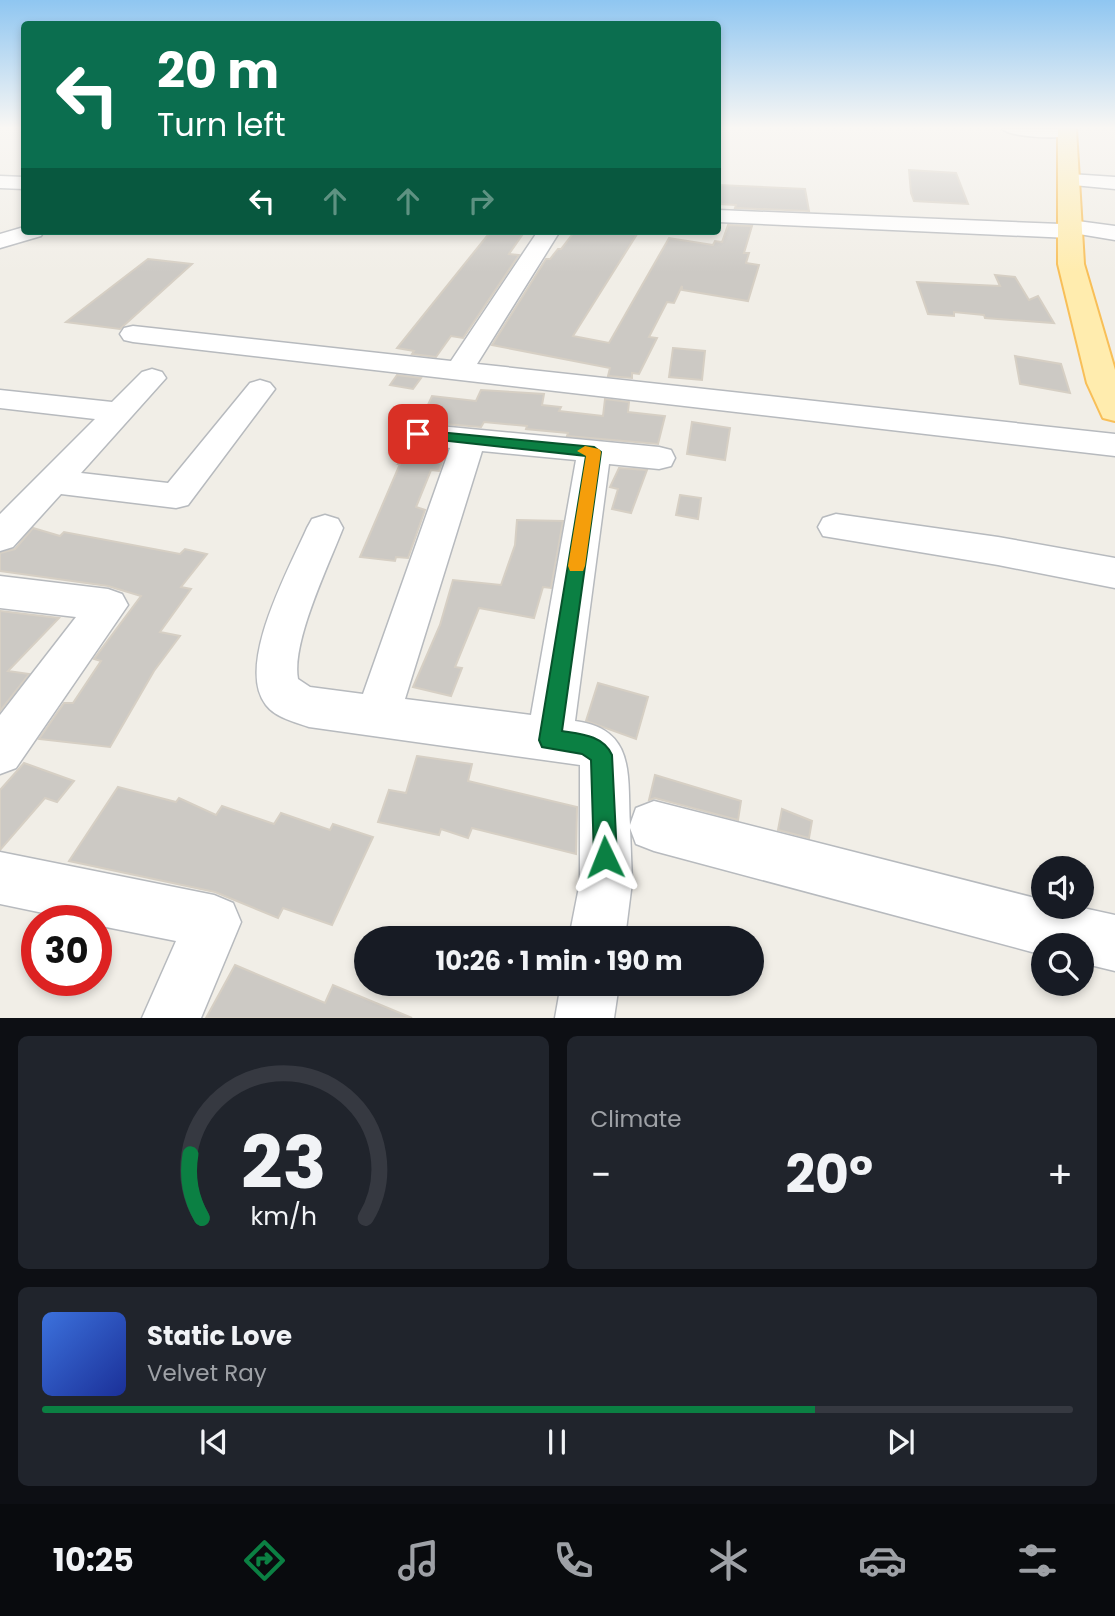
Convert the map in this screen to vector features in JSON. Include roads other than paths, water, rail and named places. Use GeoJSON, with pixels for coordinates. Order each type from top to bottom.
{"type":"FeatureCollection","features":[{"type":"Feature","properties":{"kind":"main road"},"geometry":{"type":"LineString","coordinates":[[1070,177],[1070,264],[1103,383],[1115,411]]}},
{"type":"Feature","properties":{"kind":"street"},"geometry":{"type":"LineString","coordinates":[[1070,180],[1115,183]]}},
{"type":"Feature","properties":{"kind":"street"},"geometry":{"type":"LineString","coordinates":[[0,182],[21,183]]}},
{"type":"Feature","properties":{"kind":"street"},"geometry":{"type":"LineString","coordinates":[[721,216],[1115,233]]}},
{"type":"Feature","properties":{"kind":"street"},"geometry":{"type":"LineString","coordinates":[[0,241],[21,235]]}},
{"type":"Feature","properties":{"kind":"street"},"geometry":{"type":"LineString","coordinates":[[459,370],[546,235]]}},
{"type":"Feature","properties":{"kind":"street"},"geometry":{"type":"LineString","coordinates":[[133,334],[1115,445]]}},
{"type":"Feature","properties":{"kind":"street"},"geometry":{"type":"LineString","coordinates":[[0,537],[152,378]]}},
{"type":"Feature","properties":{"kind":"street"},"geometry":{"type":"LineString","coordinates":[[52,481],[176,496],[260,389]]}},
{"type":"Feature","properties":{"kind":"street"},"geometry":{"type":"LineString","coordinates":[[8,407],[117,412]]}},
{"type":"Feature","properties":{"kind":"street"},"geometry":{"type":"LineString","coordinates":[[418,434],[659,458]]}},
{"type":"Feature","properties":{"kind":"street"},"geometry":{"type":"LineString","coordinates":[[377,717],[469,440]]}},
{"type":"Feature","properties":{"kind":"street"},"geometry":{"type":"LineString","coordinates":[[550,740],[594,452]]}},
{"type":"Feature","properties":{"kind":"street"},"geometry":{"type":"LineString","coordinates":[[836,527],[998,551],[1115,573]]}},
{"type":"Feature","properties":{"kind":"street"},"geometry":{"type":"LineString","coordinates":[[325,528],[279,645],[276,684],[283,694],[309,707],[586,744],[601,755],[606,882],[599,926]]}},
{"type":"Feature","properties":{"kind":"street"},"geometry":{"type":"LineString","coordinates":[[0,592],[108,605],[0,752]]}},
{"type":"Feature","properties":{"kind":"street"},"geometry":{"type":"LineString","coordinates":[[654,826],[1033,925],[1115,943]]}},
{"type":"Feature","properties":{"kind":"street"},"geometry":{"type":"LineString","coordinates":[[0,878],[214,922],[171,1017]]}},
{"type":"Feature","properties":{"kind":"street"},"geometry":{"type":"LineString","coordinates":[[584,1017],[588,996]]}}]}
